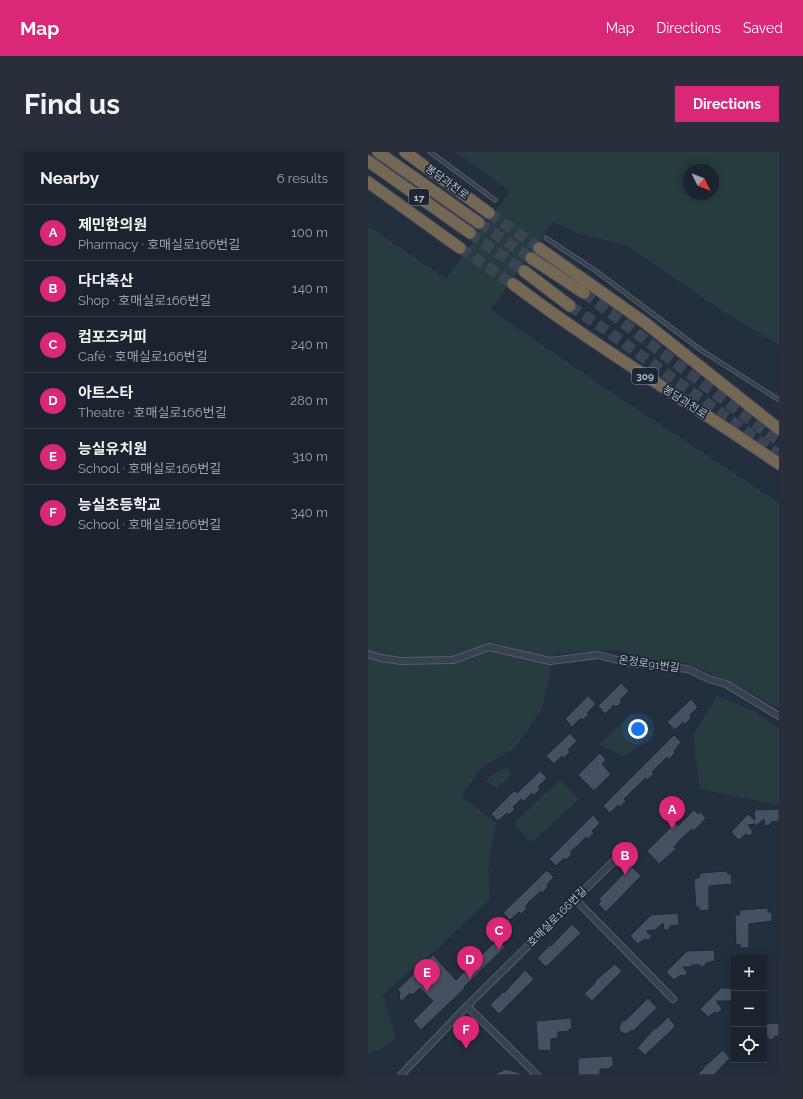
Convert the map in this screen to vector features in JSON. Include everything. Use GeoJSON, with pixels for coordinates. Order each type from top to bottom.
{"type":"FeatureCollection","features":[{"type":"Feature","properties":{"kind":"highway","name":"17"},"geometry":{"type":"LineString","coordinates":[[378,152],[479,223]]}},
{"type":"Feature","properties":{"kind":"highway","name":"봉담과천로"},"geometry":{"type":"LineString","coordinates":[[405,152],[489,213]]}},
{"type":"Feature","properties":{"kind":"highway","name":"17"},"geometry":{"type":"LineString","coordinates":[[368,161],[470,233]]}},
{"type":"Feature","properties":{"kind":"highway"},"geometry":{"type":"LineString","coordinates":[[368,182],[460,248]]}},
{"type":"Feature","properties":{"kind":"highway"},"geometry":{"type":"LineString","coordinates":[[539,248],[644,322],[779,429]]}},
{"type":"Feature","properties":{"kind":"highway"},"geometry":{"type":"LineString","coordinates":[[531,258],[584,293]]}},
{"type":"Feature","properties":{"kind":"highway"},"geometry":{"type":"LineString","coordinates":[[524,271],[570,306]]}},
{"type":"Feature","properties":{"kind":"highway","name":"봉담과천로"},"geometry":{"type":"LineString","coordinates":[[513,284],[547,310],[598,345],[779,464]]}},
{"type":"Feature","properties":{"kind":"street","name":"온정로91번길"},"geometry":{"type":"LineString","coordinates":[[368,654],[380,658],[401,661],[453,660],[489,647],[550,662],[598,655],[629,663],[688,669],[709,679],[726,684],[779,716]]}},
{"type":"Feature","properties":{"kind":"street","name":"호매실로166번길"},"geometry":{"type":"LineString","coordinates":[[401,1075],[467,1006],[629,846]]}},
{"type":"Feature","properties":{"kind":"street"},"geometry":{"type":"LineString","coordinates":[[575,899],[673,999]]}},
{"type":"Feature","properties":{"kind":"street"},"geometry":{"type":"LineString","coordinates":[[467,1006],[537,1075]]}},
{"type":"Feature","properties":{"kind":"lane"},"geometry":{"type":"LineString","coordinates":[[430,152],[495,200]]}},
{"type":"Feature","properties":{"kind":"lane"},"geometry":{"type":"LineString","coordinates":[[546,238],[596,271],[701,350],[779,400]]}},
{"type":"Feature","properties":{"kind":"green space"},"geometry":{"type":"Polygon","coordinates":[[[455,152],[779,152],[779,345],[724,312],[626,245],[582,235],[553,222],[491,310],[608,390],[779,503],[779,708],[738,686],[687,663],[644,659],[617,650],[554,654],[542,709],[514,749],[482,767],[461,796],[496,823],[488,870],[490,899],[436,950],[407,973],[383,995],[396,1038],[380,1050],[368,1052],[368,226],[446,279],[510,191],[455,152]]]}},
{"type":"Feature","properties":{"kind":"green space"},"geometry":{"type":"Polygon","coordinates":[[[717,696],[754,711],[779,728],[779,805],[700,789],[693,735],[717,696]]]}},
{"type":"Feature","properties":{"kind":"green space"},"geometry":{"type":"Polygon","coordinates":[[[632,713],[653,733],[624,757],[599,744],[632,713]]]}},
{"type":"Feature","properties":{"kind":"green space"},"geometry":{"type":"Polygon","coordinates":[[[507,767],[511,775],[497,788],[486,782],[490,776],[507,767]]]}},
{"type":"Feature","properties":{"kind":"green space"},"geometry":{"type":"Polygon","coordinates":[[[560,780],[579,799],[531,843],[514,823],[560,780]]]}},
{"type":"Feature","properties":{"kind":"building"},"geometry":{"type":"Polygon","coordinates":[[[621,683],[629,691],[620,700],[622,702],[616,707],[614,705],[605,714],[598,706],[621,683]]]}},
{"type":"Feature","properties":{"kind":"building"},"geometry":{"type":"Polygon","coordinates":[[[588,696],[596,704],[587,713],[589,714],[583,720],[581,718],[572,727],[565,719],[588,696]]]}},
{"type":"Feature","properties":{"kind":"building"},"geometry":{"type":"Polygon","coordinates":[[[691,699],[698,707],[690,715],[691,718],[685,724],[683,722],[675,730],[667,722],[691,699]]]}},
{"type":"Feature","properties":{"kind":"building"},"geometry":{"type":"Polygon","coordinates":[[[570,733],[577,741],[568,750],[570,752],[564,758],[562,756],[554,764],[546,756],[570,733]]]}},
{"type":"Feature","properties":{"kind":"building"},"geometry":{"type":"Polygon","coordinates":[[[674,735],[681,742],[674,751],[675,753],[669,759],[667,757],[652,772],[654,774],[647,780],[646,778],[624,799],[626,801],[620,807],[618,805],[610,813],[603,806],[674,735]]]}},
{"type":"Feature","properties":{"kind":"building"},"geometry":{"type":"Polygon","coordinates":[[[600,753],[606,760],[602,764],[611,774],[594,791],[578,775],[600,753]]]}},
{"type":"Feature","properties":{"kind":"building"},"geometry":{"type":"Polygon","coordinates":[[[540,771],[547,778],[538,787],[540,789],[534,795],[532,793],[524,801],[521,799],[513,807],[515,809],[509,815],[507,813],[498,821],[491,814],[514,791],[517,793],[540,771]]]}},
{"type":"Feature","properties":{"kind":"building"},"geometry":{"type":"Polygon","coordinates":[[[779,809],[779,821],[771,822],[770,825],[765,826],[764,819],[755,827],[755,824],[748,825],[753,832],[749,836],[746,834],[739,840],[731,832],[748,814],[755,820],[754,810],[779,809]]]}},
{"type":"Feature","properties":{"kind":"building"},"geometry":{"type":"Polygon","coordinates":[[[694,810],[698,814],[700,812],[706,818],[694,831],[692,829],[680,840],[674,847],[676,849],[659,864],[647,851],[675,823],[678,826],[694,810]]]}},
{"type":"Feature","properties":{"kind":"building"},"geometry":{"type":"Polygon","coordinates":[[[593,815],[600,823],[592,831],[594,833],[588,839],[586,837],[570,852],[572,854],[566,860],[564,858],[556,866],[549,859],[593,815]]]}},
{"type":"Feature","properties":{"kind":"building"},"geometry":{"type":"Polygon","coordinates":[[[631,866],[641,876],[606,912],[598,904],[601,901],[599,899],[631,866]]]}},
{"type":"Feature","properties":{"kind":"building"},"geometry":{"type":"Polygon","coordinates":[[[547,870],[554,877],[547,885],[548,887],[530,901],[525,907],[527,908],[521,914],[519,912],[510,920],[503,913],[547,870]]]}},
{"type":"Feature","properties":{"kind":"building"},"geometry":{"type":"Polygon","coordinates":[[[727,871],[728,874],[731,874],[732,884],[709,886],[709,910],[699,911],[699,907],[696,907],[694,879],[699,878],[700,873],[727,871]]]}},
{"type":"Feature","properties":{"kind":"building"},"geometry":{"type":"Polygon","coordinates":[[[768,908],[768,912],[772,912],[772,921],[749,924],[749,948],[740,948],[740,944],[736,945],[735,917],[736,915],[739,915],[740,910],[768,908]]]}},
{"type":"Feature","properties":{"kind":"building"},"geometry":{"type":"Polygon","coordinates":[[[678,913],[679,925],[670,926],[669,930],[664,930],[663,923],[655,930],[646,931],[652,936],[648,940],[645,939],[638,944],[630,936],[651,915],[678,913]]]}},
{"type":"Feature","properties":{"kind":"building"},"geometry":{"type":"Polygon","coordinates":[[[572,924],[581,933],[546,967],[537,958],[572,924]]]}},
{"type":"Feature","properties":{"kind":"building"},"geometry":{"type":"Polygon","coordinates":[[[497,940],[505,947],[421,1030],[413,1021],[433,1001],[420,988],[412,995],[410,993],[402,1001],[399,998],[400,992],[397,990],[433,955],[456,980],[497,940]]]}},
{"type":"Feature","properties":{"kind":"building"},"geometry":{"type":"Polygon","coordinates":[[[714,950],[715,961],[706,963],[705,966],[700,967],[700,965],[692,965],[690,967],[683,967],[688,973],[684,976],[681,975],[674,980],[666,972],[687,951],[714,950]]]}},
{"type":"Feature","properties":{"kind":"building"},"geometry":{"type":"Polygon","coordinates":[[[615,964],[622,971],[592,1001],[584,994],[596,982],[595,981],[615,964]]]}},
{"type":"Feature","properties":{"kind":"building"},"geometry":{"type":"Polygon","coordinates":[[[525,970],[534,979],[499,1014],[490,1005],[503,992],[504,993],[525,970]]]}},
{"type":"Feature","properties":{"kind":"building"},"geometry":{"type":"Polygon","coordinates":[[[721,988],[731,988],[731,1001],[716,1001],[722,1009],[718,1013],[715,1012],[708,1017],[700,1009],[721,988]]]}},
{"type":"Feature","properties":{"kind":"building"},"geometry":{"type":"Polygon","coordinates":[[[648,998],[657,1008],[633,1031],[632,1030],[626,1034],[622,1033],[619,1029],[622,1021],[626,1020],[648,998]]]}},
{"type":"Feature","properties":{"kind":"building"},"geometry":{"type":"Polygon","coordinates":[[[668,1017],[675,1025],[674,1028],[645,1055],[637,1048],[655,1028],[656,1029],[668,1017]]]}},
{"type":"Feature","properties":{"kind":"building"},"geometry":{"type":"Polygon","coordinates":[[[570,1018],[572,1029],[569,1029],[569,1031],[558,1032],[558,1038],[551,1039],[551,1051],[538,1050],[536,1021],[570,1018]]]}},
{"type":"Feature","properties":{"kind":"building"},"geometry":{"type":"Polygon","coordinates":[[[779,1023],[779,1036],[775,1036],[774,1039],[769,1040],[767,1036],[767,1024],[779,1023]]]}},
{"type":"Feature","properties":{"kind":"building"},"geometry":{"type":"Polygon","coordinates":[[[723,1050],[730,1058],[714,1075],[697,1075],[703,1068],[723,1050]]]}},
{"type":"Feature","properties":{"kind":"building"},"geometry":{"type":"Polygon","coordinates":[[[613,1057],[613,1067],[610,1067],[610,1069],[600,1069],[600,1075],[578,1075],[578,1058],[613,1057]]]}},
{"type":"Feature","properties":{"kind":"building"},"geometry":{"type":"Polygon","coordinates":[[[506,1069],[523,1074],[523,1075],[493,1075],[506,1069]]]}},
{"type":"Feature","properties":{"kind":"tunnel"},"geometry":{"type":"LineString","coordinates":[[489,213],[539,248]]}},
{"type":"Feature","properties":{"kind":"tunnel"},"geometry":{"type":"LineString","coordinates":[[479,223],[531,258]]}},
{"type":"Feature","properties":{"kind":"tunnel"},"geometry":{"type":"LineString","coordinates":[[470,233],[524,271]]}},
{"type":"Feature","properties":{"kind":"tunnel"},"geometry":{"type":"LineString","coordinates":[[460,248],[513,284]]}},
{"type":"Feature","properties":{"kind":"tunnel"},"geometry":{"type":"LineString","coordinates":[[584,293],[779,441]]}},
{"type":"Feature","properties":{"kind":"tunnel"},"geometry":{"type":"LineString","coordinates":[[570,306],[596,323],[779,455]]}},
{"type":"Feature","properties":{"kind":"place","name":"제민한의원"},"geometry":{"type":"Point","coordinates":[672,829]}},
{"type":"Feature","properties":{"kind":"place","name":"다다축산"},"geometry":{"type":"Point","coordinates":[625,875]}},
{"type":"Feature","properties":{"kind":"place","name":"컴포즈커피"},"geometry":{"type":"Point","coordinates":[499,950]}},
{"type":"Feature","properties":{"kind":"place","name":"아트스타"},"geometry":{"type":"Point","coordinates":[470,979]}},
{"type":"Feature","properties":{"kind":"place","name":"능실유치원"},"geometry":{"type":"Point","coordinates":[427,992]}},
{"type":"Feature","properties":{"kind":"place","name":"능실초등학교"},"geometry":{"type":"Point","coordinates":[466,1049]}}]}
